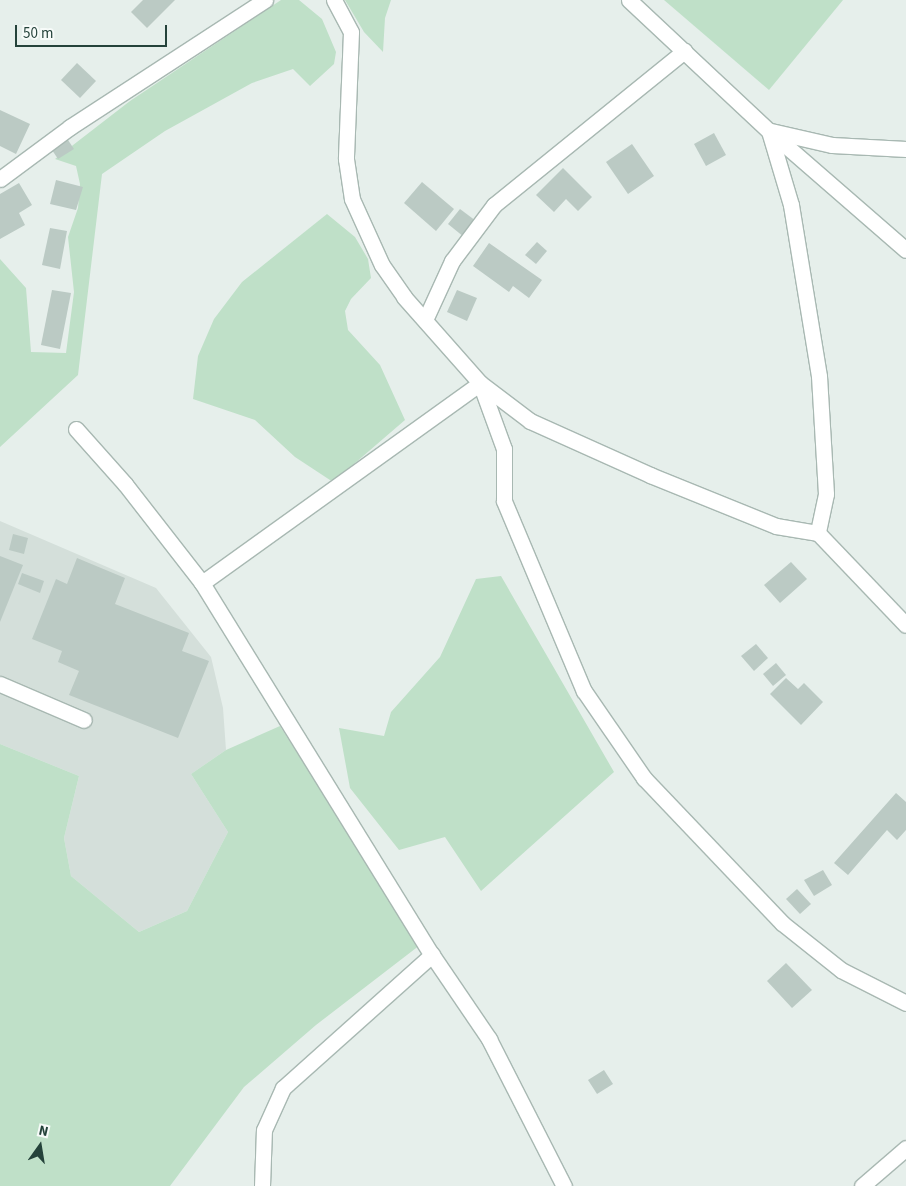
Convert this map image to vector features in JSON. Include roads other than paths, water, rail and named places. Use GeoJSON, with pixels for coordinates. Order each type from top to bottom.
{"type":"FeatureCollection","features":[{"type":"Feature","properties":{"kind":"street"},"geometry":{"type":"LineString","coordinates":[[0,179],[70,127],[265,0]]}},
{"type":"Feature","properties":{"kind":"street"},"geometry":{"type":"LineString","coordinates":[[334,0],[351,32],[346,159],[352,199],[382,265],[425,320],[480,383],[530,420],[650,475],[776,526],[818,533],[906,625]]}},
{"type":"Feature","properties":{"kind":"street"},"geometry":{"type":"LineString","coordinates":[[629,0],[769,131],[906,250]]}},
{"type":"Feature","properties":{"kind":"street"},"geometry":{"type":"LineString","coordinates":[[425,320],[452,261],[494,205],[684,51]]}},
{"type":"Feature","properties":{"kind":"street"},"geometry":{"type":"LineString","coordinates":[[769,131],[832,145],[906,149]]}},
{"type":"Feature","properties":{"kind":"street"},"geometry":{"type":"LineString","coordinates":[[769,131],[791,205],[819,376],[826,494],[818,533]]}},
{"type":"Feature","properties":{"kind":"street"},"geometry":{"type":"LineString","coordinates":[[202,583],[480,383]]}},
{"type":"Feature","properties":{"kind":"street"},"geometry":{"type":"LineString","coordinates":[[480,383],[504,449],[504,501],[584,691],[644,778],[782,922],[840,970],[906,1002]]}},
{"type":"Feature","properties":{"kind":"street"},"geometry":{"type":"LineString","coordinates":[[76,429],[125,484],[202,583],[432,955],[489,1039],[564,1186]]}},
{"type":"Feature","properties":{"kind":"street"},"geometry":{"type":"LineString","coordinates":[[0,684],[84,720]]}},
{"type":"Feature","properties":{"kind":"street"},"geometry":{"type":"LineString","coordinates":[[262,1186],[264,1130],[283,1088],[432,955]]}},
{"type":"Feature","properties":{"kind":"street"},"geometry":{"type":"LineString","coordinates":[[862,1186],[906,1148]]}}]}
